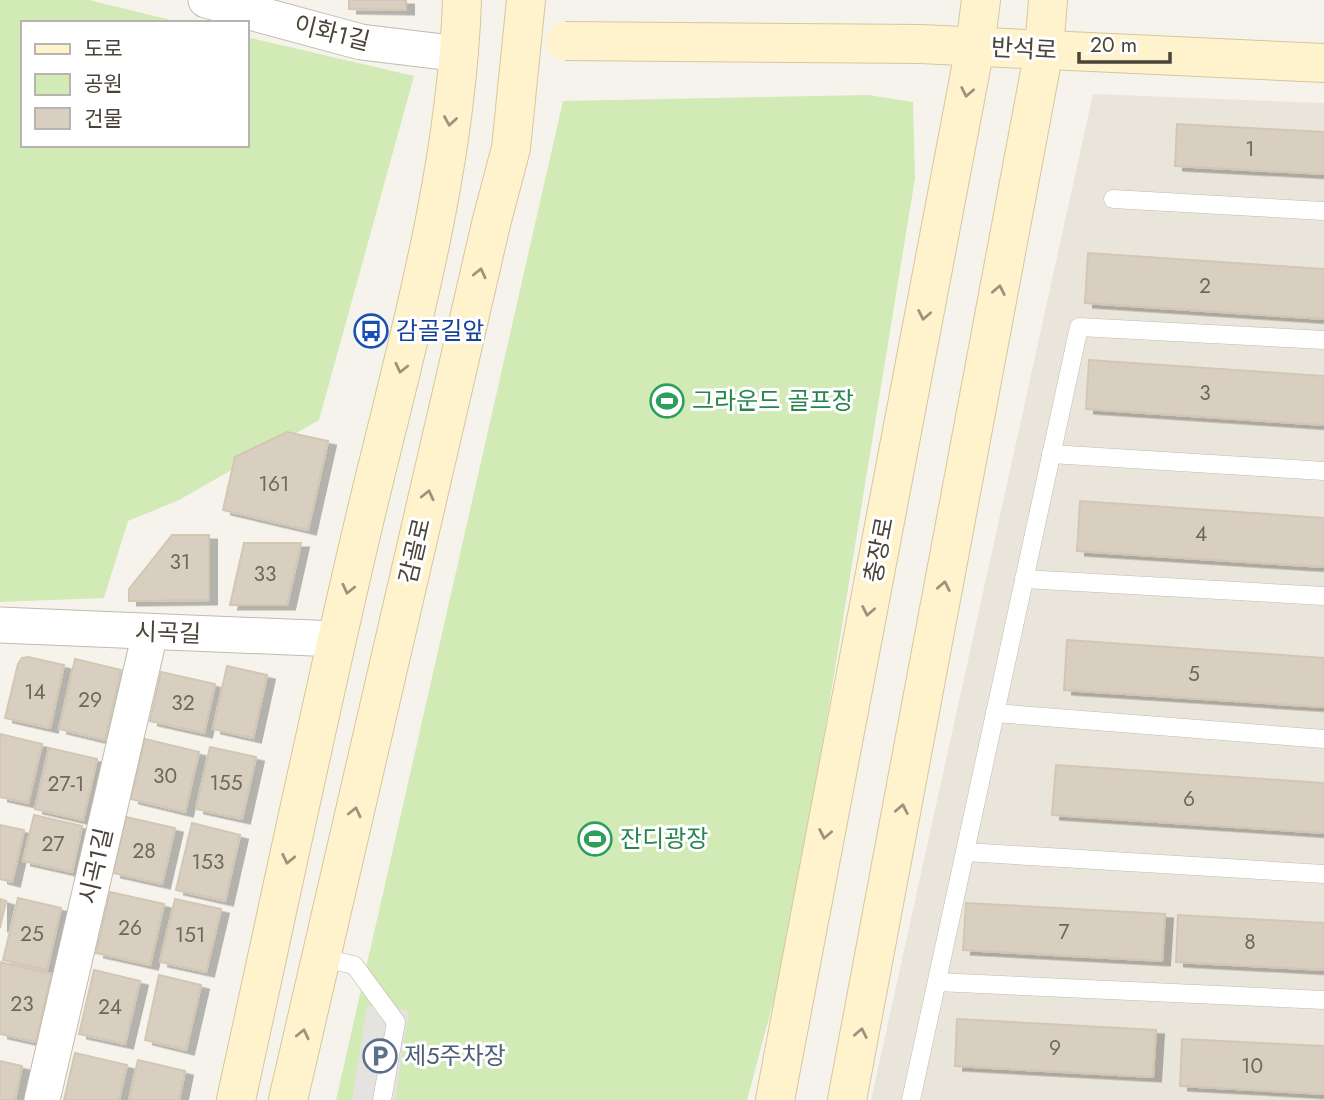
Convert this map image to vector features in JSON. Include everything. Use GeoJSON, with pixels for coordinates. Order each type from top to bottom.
{"type":"FeatureCollection","features":[{"type":"Feature","properties":{"kind":"street","name":"이화1길"},"geometry":{"type":"LineString","coordinates":[[206,0],[253,6],[361,42],[460,54]]}},
{"type":"Feature","properties":{"kind":"street"},"geometry":{"type":"LineString","coordinates":[[236,1100],[336,639],[422,277],[440,184],[460,54],[462,0]]}},
{"type":"Feature","properties":{"kind":"street","name":"감골로"},"geometry":{"type":"LineString","coordinates":[[288,1100],[491,224],[511,148],[526,0]]}},
{"type":"Feature","properties":{"kind":"street","name":"충장로"},"geometry":{"type":"LineString","coordinates":[[775,1100],[975,47],[981,0]]}},
{"type":"Feature","properties":{"kind":"street"},"geometry":{"type":"LineString","coordinates":[[847,1100],[1044,50],[1048,0]]}},
{"type":"Feature","properties":{"kind":"street","name":"반석로"},"geometry":{"type":"LineString","coordinates":[[460,54],[565,41],[919,44],[1324,63]]}},
{"type":"Feature","properties":{"kind":"street","name":"시곡길"},"geometry":{"type":"LineString","coordinates":[[0,625],[336,639]]}},
{"type":"Feature","properties":{"kind":"street","name":"시곡1길"},"geometry":{"type":"LineString","coordinates":[[42,1100],[150,633]]}},
{"type":"Feature","properties":{"kind":"lane"},"geometry":{"type":"LineString","coordinates":[[1113,199],[1324,211]]}},
{"type":"Feature","properties":{"kind":"lane"},"geometry":{"type":"LineString","coordinates":[[911,1100],[1079,327],[1324,340]]}},
{"type":"Feature","properties":{"kind":"lane"},"geometry":{"type":"LineString","coordinates":[[1051,454],[1324,471]]}},
{"type":"Feature","properties":{"kind":"lane"},"geometry":{"type":"LineString","coordinates":[[1024,579],[1324,596]]}},
{"type":"Feature","properties":{"kind":"lane"},"geometry":{"type":"LineString","coordinates":[[995,713],[1324,739]]}},
{"type":"Feature","properties":{"kind":"lane"},"geometry":{"type":"LineString","coordinates":[[965,852],[1324,874]]}},
{"type":"Feature","properties":{"kind":"lane"},"geometry":{"type":"LineString","coordinates":[[321,958],[354,965],[396,1022],[382,1100]]}},
{"type":"Feature","properties":{"kind":"lane"},"geometry":{"type":"LineString","coordinates":[[937,982],[1324,1000]]}},
{"type":"Feature","properties":{"kind":"shaded area"},"geometry":{"type":"Polygon","coordinates":[[[1093,94],[1324,103],[1324,1100],[871,1100],[1093,94]]]}},
{"type":"Feature","properties":{"kind":"shaded area","name":"제5주차장"},"geometry":{"type":"Polygon","coordinates":[[[367,1005],[409,1011],[395,1100],[352,1100],[367,1005]]]}},
{"type":"Feature","properties":{"kind":"green space"},"geometry":{"type":"Polygon","coordinates":[[[0,0],[89,0],[175,21],[21,21],[21,147],[248,147],[248,37],[414,76],[319,420],[179,500],[128,521],[104,598],[0,602],[0,0]]]}},
{"type":"Feature","properties":{"kind":"green space"},"geometry":{"type":"Polygon","coordinates":[[[868,95],[913,102],[915,178],[792,932],[747,1100],[336,1100],[563,101],[868,95]]]}},
{"type":"Feature","properties":{"kind":"building"},"geometry":{"type":"Polygon","coordinates":[[[349,0],[406,0],[406,10],[349,9],[349,0]]]}},
{"type":"Feature","properties":{"kind":"building"},"geometry":{"type":"Polygon","coordinates":[[[1177,124],[1324,132],[1324,174],[1175,166],[1177,124]]]}},
{"type":"Feature","properties":{"kind":"building"},"geometry":{"type":"Polygon","coordinates":[[[1088,253],[1324,269],[1324,319],[1085,303],[1088,253]]]}},
{"type":"Feature","properties":{"kind":"building"},"geometry":{"type":"Polygon","coordinates":[[[1089,360],[1324,376],[1324,425],[1086,409],[1089,360]]]}},
{"type":"Feature","properties":{"kind":"building"},"geometry":{"type":"Polygon","coordinates":[[[287,432],[328,441],[308,530],[223,510],[235,457],[287,432]]]}},
{"type":"Feature","properties":{"kind":"building"},"geometry":{"type":"Polygon","coordinates":[[[1080,501],[1324,518],[1324,567],[1077,551],[1080,501]]]}},
{"type":"Feature","properties":{"kind":"building"},"geometry":{"type":"Polygon","coordinates":[[[172,535],[209,535],[209,600],[129,601],[129,589],[172,535]]]}},
{"type":"Feature","properties":{"kind":"building"},"geometry":{"type":"Polygon","coordinates":[[[244,543],[301,543],[287,605],[230,605],[244,543]]]}},
{"type":"Feature","properties":{"kind":"building"},"geometry":{"type":"Polygon","coordinates":[[[1067,640],[1324,658],[1324,707],[1064,690],[1067,640]]]}},
{"type":"Feature","properties":{"kind":"building"},"geometry":{"type":"Polygon","coordinates":[[[22,658],[64,665],[50,728],[5,718],[18,664],[22,658]]]}},
{"type":"Feature","properties":{"kind":"building"},"geometry":{"type":"Polygon","coordinates":[[[75,659],[121,670],[105,740],[59,729],[75,659]]]}},
{"type":"Feature","properties":{"kind":"building"},"geometry":{"type":"Polygon","coordinates":[[[227,666],[267,675],[253,738],[213,729],[227,666]]]}},
{"type":"Feature","properties":{"kind":"building"},"geometry":{"type":"Polygon","coordinates":[[[161,672],[215,684],[204,733],[150,721],[161,672]]]}},
{"type":"Feature","properties":{"kind":"building"},"geometry":{"type":"Polygon","coordinates":[[[0,734],[42,744],[28,803],[0,797],[0,734]]]}},
{"type":"Feature","properties":{"kind":"building"},"geometry":{"type":"Polygon","coordinates":[[[145,739],[199,752],[185,812],[131,799],[145,739]]]}},
{"type":"Feature","properties":{"kind":"building"},"geometry":{"type":"Polygon","coordinates":[[[210,747],[256,757],[242,819],[196,809],[210,747]]]}},
{"type":"Feature","properties":{"kind":"building"},"geometry":{"type":"Polygon","coordinates":[[[49,748],[97,759],[83,820],[35,809],[49,748]]]}},
{"type":"Feature","properties":{"kind":"building"},"geometry":{"type":"Polygon","coordinates":[[[1056,765],[1324,783],[1324,833],[1052,815],[1056,765]]]}},
{"type":"Feature","properties":{"kind":"building"},"geometry":{"type":"Polygon","coordinates":[[[34,815],[82,826],[72,872],[23,861],[34,815]]]}},
{"type":"Feature","properties":{"kind":"building"},"geometry":{"type":"Polygon","coordinates":[[[126,817],[175,828],[162,884],[113,873],[126,817]]]}},
{"type":"Feature","properties":{"kind":"building"},"geometry":{"type":"Polygon","coordinates":[[[192,823],[240,835],[225,901],[176,890],[192,823]]]}},
{"type":"Feature","properties":{"kind":"building"},"geometry":{"type":"Polygon","coordinates":[[[0,825],[24,830],[12,882],[0,879],[0,825]]]}},
{"type":"Feature","properties":{"kind":"building"},"geometry":{"type":"Polygon","coordinates":[[[110,892],[164,904],[150,965],[96,953],[110,892]]]}},
{"type":"Feature","properties":{"kind":"building"},"geometry":{"type":"Polygon","coordinates":[[[18,898],[61,908],[47,970],[3,960],[18,898]]]}},
{"type":"Feature","properties":{"kind":"building"},"geometry":{"type":"Polygon","coordinates":[[[0,899],[6,901],[0,928],[0,899]]]}},
{"type":"Feature","properties":{"kind":"building"},"geometry":{"type":"Polygon","coordinates":[[[175,899],[221,909],[206,972],[160,962],[175,899]]]}},
{"type":"Feature","properties":{"kind":"building"},"geometry":{"type":"Polygon","coordinates":[[[966,903],[1165,914],[1162,961],[963,950],[966,903]]]}},
{"type":"Feature","properties":{"kind":"building"},"geometry":{"type":"Polygon","coordinates":[[[1178,915],[1324,923],[1324,970],[1176,962],[1178,915]]]}},
{"type":"Feature","properties":{"kind":"building"},"geometry":{"type":"Polygon","coordinates":[[[0,962],[51,974],[36,1042],[0,1034],[0,962]]]}},
{"type":"Feature","properties":{"kind":"building"},"geometry":{"type":"Polygon","coordinates":[[[94,970],[140,981],[125,1044],[79,1034],[94,970]]]}},
{"type":"Feature","properties":{"kind":"building"},"geometry":{"type":"Polygon","coordinates":[[[159,975],[201,985],[186,1050],[145,1040],[159,975]]]}},
{"type":"Feature","properties":{"kind":"building"},"geometry":{"type":"Polygon","coordinates":[[[957,1019],[1156,1030],[1153,1077],[955,1066],[957,1019]]]}},
{"type":"Feature","properties":{"kind":"building"},"geometry":{"type":"Polygon","coordinates":[[[1182,1039],[1324,1046],[1324,1094],[1180,1086],[1182,1039]]]}},
{"type":"Feature","properties":{"kind":"building"},"geometry":{"type":"Polygon","coordinates":[[[75,1053],[127,1065],[119,1100],[64,1100],[75,1053]]]}},
{"type":"Feature","properties":{"kind":"building"},"geometry":{"type":"Polygon","coordinates":[[[138,1060],[185,1071],[179,1100],[129,1100],[138,1060]]]}},
{"type":"Feature","properties":{"kind":"building"},"geometry":{"type":"Polygon","coordinates":[[[0,1061],[22,1066],[15,1100],[0,1100],[0,1061]]]}},
{"type":"Feature","properties":{"kind":"place","name":"감골길앞"},"geometry":{"type":"Point","coordinates":[371,331]}},
{"type":"Feature","properties":{"kind":"place","name":"그라운드 골프장"},"geometry":{"type":"Point","coordinates":[667,401]}},
{"type":"Feature","properties":{"kind":"place","name":"잔디광장"},"geometry":{"type":"Point","coordinates":[595,839]}},
{"type":"Feature","properties":{"kind":"place","name":"제5주차장"},"geometry":{"type":"Point","coordinates":[380,1056]}}]}
